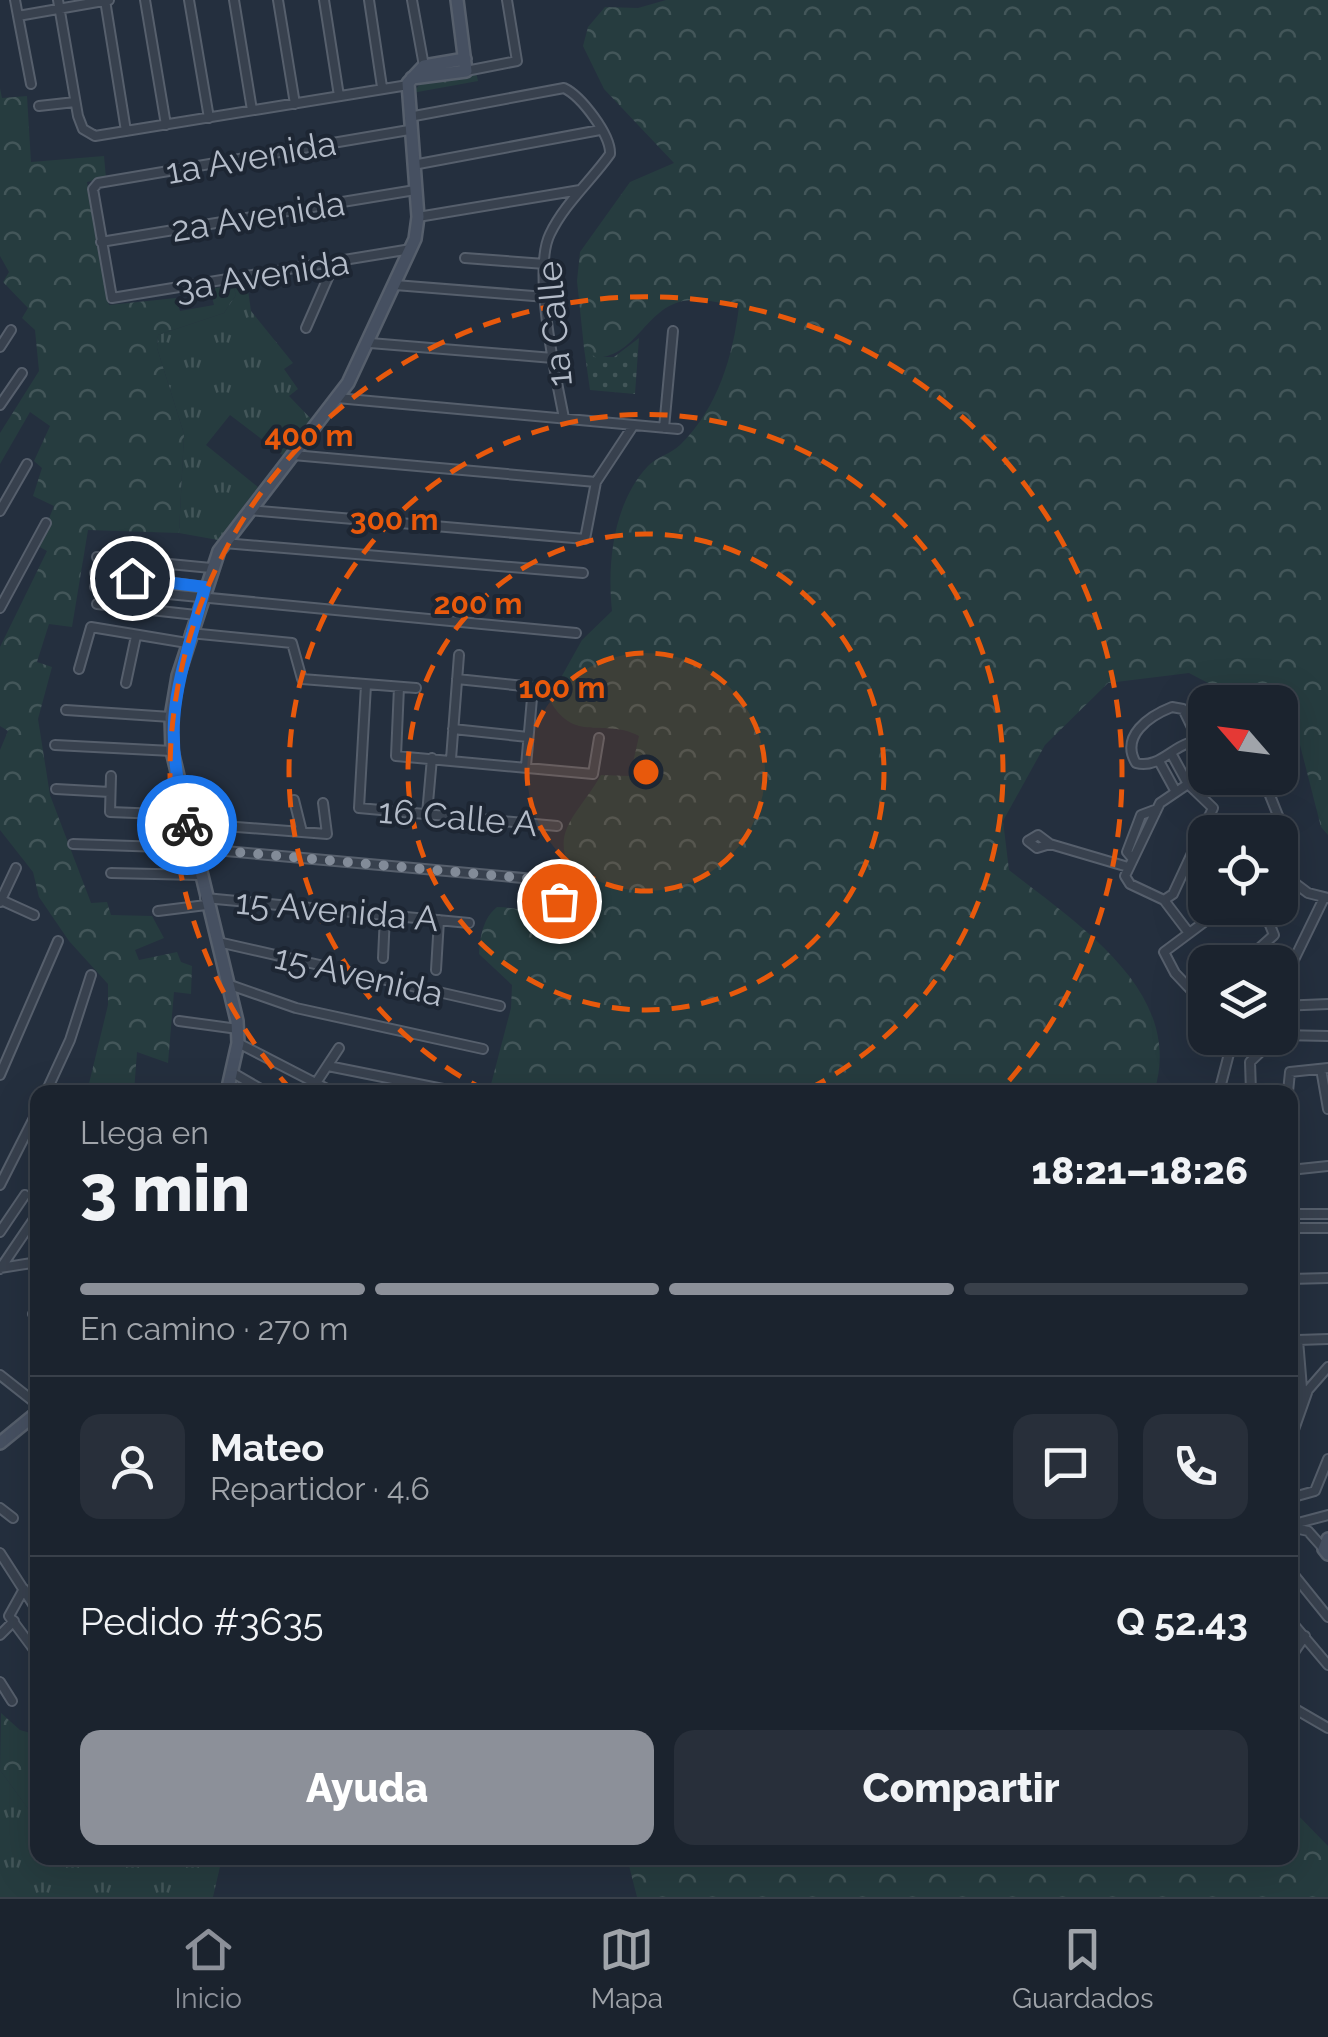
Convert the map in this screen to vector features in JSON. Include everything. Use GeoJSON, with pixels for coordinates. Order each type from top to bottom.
{"type":"FeatureCollection","features":[{"type":"Feature","properties":{"kind":"street"},"geometry":{"type":"LineString","coordinates":[[15,0],[31,84]]}},
{"type":"Feature","properties":{"kind":"street"},"geometry":{"type":"LineString","coordinates":[[18,16],[59,4],[106,0],[126,131]]}},
{"type":"Feature","properties":{"kind":"street"},"geometry":{"type":"LineString","coordinates":[[145,0],[166,125]]}},
{"type":"Feature","properties":{"kind":"street"},"geometry":{"type":"LineString","coordinates":[[189,0],[209,118]]}},
{"type":"Feature","properties":{"kind":"street"},"geometry":{"type":"LineString","coordinates":[[234,0],[252,110]]}},
{"type":"Feature","properties":{"kind":"street"},"geometry":{"type":"LineString","coordinates":[[278,0],[294,104]]}},
{"type":"Feature","properties":{"kind":"street"},"geometry":{"type":"LineString","coordinates":[[324,0],[339,96]]}},
{"type":"Feature","properties":{"kind":"street"},"geometry":{"type":"LineString","coordinates":[[368,0],[382,87]]}},
{"type":"Feature","properties":{"kind":"street"},"geometry":{"type":"LineString","coordinates":[[412,0],[424,66]]}},
{"type":"Feature","properties":{"kind":"street"},"geometry":{"type":"LineString","coordinates":[[457,0],[466,65]]}},
{"type":"Feature","properties":{"kind":"street"},"geometry":{"type":"LineString","coordinates":[[229,1085],[238,1028],[185,819],[172,751],[171,717],[189,638],[211,568],[224,543],[337,398],[370,342],[412,249],[418,217],[409,123],[410,81],[424,66],[518,62],[507,0]]}},
{"type":"Feature","properties":{"kind":"street"},"geometry":{"type":"LineString","coordinates":[[59,4],[80,124],[89,133],[126,131],[339,96],[466,65]]}},
{"type":"Feature","properties":{"kind":"street","name":"1a Avenida"},"geometry":{"type":"LineString","coordinates":[[101,242],[94,188],[564,88],[578,98],[600,130]]}},
{"type":"Feature","properties":{"kind":"street"},"geometry":{"type":"LineString","coordinates":[[39,106],[75,102]]}},
{"type":"Feature","properties":{"kind":"street"},"geometry":{"type":"LineString","coordinates":[[412,165],[600,130]]}},
{"type":"Feature","properties":{"kind":"street","name":"1a Calle"},"geometry":{"type":"LineString","coordinates":[[564,418],[552,358],[545,264],[549,236],[610,154],[611,146],[600,130]]}},
{"type":"Feature","properties":{"kind":"street","name":"2a Avenida"},"geometry":{"type":"LineString","coordinates":[[101,242],[415,190]]}},
{"type":"Feature","properties":{"kind":"street"},"geometry":{"type":"LineString","coordinates":[[418,217],[580,190]]}},
{"type":"Feature","properties":{"kind":"street","name":"3a Avenida"},"geometry":{"type":"LineString","coordinates":[[101,242],[112,298],[412,249]]}},
{"type":"Feature","properties":{"kind":"street"},"geometry":{"type":"LineString","coordinates":[[465,258],[545,264]]}},
{"type":"Feature","properties":{"kind":"street"},"geometry":{"type":"LineString","coordinates":[[306,328],[334,264]]}},
{"type":"Feature","properties":{"kind":"street"},"geometry":{"type":"LineString","coordinates":[[395,285],[546,297]]}},
{"type":"Feature","properties":{"kind":"street"},"geometry":{"type":"LineString","coordinates":[[0,348],[11,330]]}},
{"type":"Feature","properties":{"kind":"street"},"geometry":{"type":"LineString","coordinates":[[664,428],[672,332]]}},
{"type":"Feature","properties":{"kind":"street"},"geometry":{"type":"LineString","coordinates":[[370,342],[552,358]]}},
{"type":"Feature","properties":{"kind":"street"},"geometry":{"type":"LineString","coordinates":[[0,406],[22,373]]}},
{"type":"Feature","properties":{"kind":"street"},"geometry":{"type":"LineString","coordinates":[[337,398],[678,429]]}},
{"type":"Feature","properties":{"kind":"street"},"geometry":{"type":"LineString","coordinates":[[249,510],[585,539],[596,482],[632,426]]}},
{"type":"Feature","properties":{"kind":"street"},"geometry":{"type":"LineString","coordinates":[[292,456],[596,482]]}},
{"type":"Feature","properties":{"kind":"street"},"geometry":{"type":"LineString","coordinates":[[0,512],[27,464]]}},
{"type":"Feature","properties":{"kind":"street"},"geometry":{"type":"LineString","coordinates":[[0,608],[46,524]]}},
{"type":"Feature","properties":{"kind":"street"},"geometry":{"type":"LineString","coordinates":[[224,543],[583,573]]}},
{"type":"Feature","properties":{"kind":"street"},"geometry":{"type":"LineString","coordinates":[[97,557],[211,568]]}},
{"type":"Feature","properties":{"kind":"street"},"geometry":{"type":"LineString","coordinates":[[95,573],[203,594]]}},
{"type":"Feature","properties":{"kind":"street"},"geometry":{"type":"LineString","coordinates":[[96,587],[203,594],[576,633]]}},
{"type":"Feature","properties":{"kind":"street"},"geometry":{"type":"LineString","coordinates":[[97,604],[196,614]]}},
{"type":"Feature","properties":{"kind":"street"},"geometry":{"type":"LineString","coordinates":[[79,669],[91,627],[136,636],[292,643],[302,679],[416,688]]}},
{"type":"Feature","properties":{"kind":"street"},"geometry":{"type":"LineString","coordinates":[[126,683],[136,636]]}},
{"type":"Feature","properties":{"kind":"street"},"geometry":{"type":"LineString","coordinates":[[451,759],[459,655]]}},
{"type":"Feature","properties":{"kind":"street"},"geometry":{"type":"LineString","coordinates":[[458,679],[531,686],[526,766]]}},
{"type":"Feature","properties":{"kind":"street","name":"16 Calle A"},"geometry":{"type":"LineString","coordinates":[[366,685],[359,808],[557,826]]}},
{"type":"Feature","properties":{"kind":"street"},"geometry":{"type":"LineString","coordinates":[[399,687],[394,754],[593,774],[599,738]]}},
{"type":"Feature","properties":{"kind":"street"},"geometry":{"type":"LineString","coordinates":[[1188,718],[1183,709],[1164,710],[1142,725],[1130,743],[1136,762],[1159,762],[1188,747]]}},
{"type":"Feature","properties":{"kind":"street"},"geometry":{"type":"LineString","coordinates":[[66,710],[171,717]]}},
{"type":"Feature","properties":{"kind":"street"},"geometry":{"type":"LineString","coordinates":[[453,729],[528,736]]}},
{"type":"Feature","properties":{"kind":"street"},"geometry":{"type":"LineString","coordinates":[[54,745],[172,751]]}},
{"type":"Feature","properties":{"kind":"street"},"geometry":{"type":"LineString","coordinates":[[1171,753],[1188,784],[1158,809],[1141,815],[1127,852],[1127,882],[1164,900],[1189,934]]}},
{"type":"Feature","properties":{"kind":"street"},"geometry":{"type":"LineString","coordinates":[[428,814],[432,758]]}},
{"type":"Feature","properties":{"kind":"street"},"geometry":{"type":"LineString","coordinates":[[1159,762],[1176,792]]}},
{"type":"Feature","properties":{"kind":"street"},"geometry":{"type":"LineString","coordinates":[[111,776],[110,812],[208,824],[329,831],[323,803]]}},
{"type":"Feature","properties":{"kind":"street"},"geometry":{"type":"LineString","coordinates":[[202,787],[208,824]]}},
{"type":"Feature","properties":{"kind":"street"},"geometry":{"type":"LineString","coordinates":[[56,789],[110,792]]}},
{"type":"Feature","properties":{"kind":"street"},"geometry":{"type":"LineString","coordinates":[[1164,900],[1173,894],[1213,808],[1199,795]]}},
{"type":"Feature","properties":{"kind":"street"},"geometry":{"type":"LineString","coordinates":[[1270,795],[1279,818],[1288,878],[1308,893],[1326,898],[1298,954]]}},
{"type":"Feature","properties":{"kind":"street"},"geometry":{"type":"LineString","coordinates":[[294,800],[302,832]]}},
{"type":"Feature","properties":{"kind":"street"},"geometry":{"type":"LineString","coordinates":[[73,844],[192,848],[556,881],[559,901]]}},
{"type":"Feature","properties":{"kind":"street"},"geometry":{"type":"LineString","coordinates":[[1050,844],[1130,862]]}},
{"type":"Feature","properties":{"kind":"street"},"geometry":{"type":"LineString","coordinates":[[16,868],[0,901],[34,916]]}},
{"type":"Feature","properties":{"kind":"street","name":"15 Avenida A"},"geometry":{"type":"LineString","coordinates":[[111,873],[199,874]]}},
{"type":"Feature","properties":{"kind":"street"},"geometry":{"type":"LineString","coordinates":[[158,911],[206,902]]}},
{"type":"Feature","properties":{"kind":"street","name":"15 Avenida A"},"geometry":{"type":"LineString","coordinates":[[206,902],[469,922]]}},
{"type":"Feature","properties":{"kind":"street"},"geometry":{"type":"LineString","coordinates":[[383,958],[386,915]]}},
{"type":"Feature","properties":{"kind":"street"},"geometry":{"type":"LineString","coordinates":[[436,970],[438,920]]}},
{"type":"Feature","properties":{"kind":"street"},"geometry":{"type":"LineString","coordinates":[[1188,986],[1164,954],[1201,925]]}},
{"type":"Feature","properties":{"kind":"street"},"geometry":{"type":"LineString","coordinates":[[1263,945],[1274,935],[1270,925]]}},
{"type":"Feature","properties":{"kind":"street"},"geometry":{"type":"LineString","coordinates":[[0,1075],[58,941]]}},
{"type":"Feature","properties":{"kind":"street","name":"15 Avenida"},"geometry":{"type":"LineString","coordinates":[[218,942],[500,1006]]}},
{"type":"Feature","properties":{"kind":"street"},"geometry":{"type":"LineString","coordinates":[[51,1085],[91,975]]}},
{"type":"Feature","properties":{"kind":"street"},"geometry":{"type":"LineString","coordinates":[[230,985],[296,1008],[483,1049]]}},
{"type":"Feature","properties":{"kind":"street"},"geometry":{"type":"LineString","coordinates":[[1298,1005],[1328,1004]]}},
{"type":"Feature","properties":{"kind":"street"},"geometry":{"type":"LineString","coordinates":[[179,1021],[238,1028]]}},
{"type":"Feature","properties":{"kind":"street"},"geometry":{"type":"LineString","coordinates":[[1298,1036],[1328,1036]]}},
{"type":"Feature","properties":{"kind":"street"},"geometry":{"type":"LineString","coordinates":[[238,1043],[312,1085]]}},
{"type":"Feature","properties":{"kind":"street"},"geometry":{"type":"LineString","coordinates":[[315,1085],[339,1048]]}},
{"type":"Feature","properties":{"kind":"street"},"geometry":{"type":"LineString","coordinates":[[1221,1085],[1229,1055]]}},
{"type":"Feature","properties":{"kind":"street"},"geometry":{"type":"LineString","coordinates":[[1251,1085],[1250,1062],[1258,1055]]}},
{"type":"Feature","properties":{"kind":"street"},"geometry":{"type":"LineString","coordinates":[[328,1066],[412,1085]]}},
{"type":"Feature","properties":{"kind":"street"},"geometry":{"type":"LineString","coordinates":[[1289,1085],[1290,1072],[1325,1069],[1328,1109]]}},
{"type":"Feature","properties":{"kind":"street"},"geometry":{"type":"LineString","coordinates":[[232,1073],[253,1085]]}},
{"type":"Feature","properties":{"kind":"street"},"geometry":{"type":"LineString","coordinates":[[0,1185],[30,1126]]}},
{"type":"Feature","properties":{"kind":"street"},"geometry":{"type":"LineString","coordinates":[[1298,1169],[1328,1166]]}},
{"type":"Feature","properties":{"kind":"street"},"geometry":{"type":"LineString","coordinates":[[0,1232],[25,1195]]}},
{"type":"Feature","properties":{"kind":"street"},"geometry":{"type":"LineString","coordinates":[[1298,1214],[1328,1214]]}},
{"type":"Feature","properties":{"kind":"street"},"geometry":{"type":"LineString","coordinates":[[0,1268],[30,1225]]}},
{"type":"Feature","properties":{"kind":"street"},"geometry":{"type":"LineString","coordinates":[[1298,1228],[1328,1228]]}},
{"type":"Feature","properties":{"kind":"street"},"geometry":{"type":"LineString","coordinates":[[0,1268],[30,1263]]}},
{"type":"Feature","properties":{"kind":"street"},"geometry":{"type":"LineString","coordinates":[[1298,1280],[1328,1278]]}},
{"type":"Feature","properties":{"kind":"street"},"geometry":{"type":"LineString","coordinates":[[1303,1402],[1298,1340],[1328,1339]]}},
{"type":"Feature","properties":{"kind":"street"},"geometry":{"type":"LineString","coordinates":[[1298,1417],[1303,1402],[1328,1367]]}},
{"type":"Feature","properties":{"kind":"street"},"geometry":{"type":"LineString","coordinates":[[0,1375],[30,1398]]}},
{"type":"Feature","properties":{"kind":"street"},"geometry":{"type":"LineString","coordinates":[[0,1443],[30,1427]]}},
{"type":"Feature","properties":{"kind":"street"},"geometry":{"type":"LineString","coordinates":[[1298,1496],[1315,1491],[1328,1459]]}},
{"type":"Feature","properties":{"kind":"street"},"geometry":{"type":"LineString","coordinates":[[0,1508],[13,1518]]}},
{"type":"Feature","properties":{"kind":"street"},"geometry":{"type":"LineString","coordinates":[[1298,1524],[1328,1515]]}},
{"type":"Feature","properties":{"kind":"street"},"geometry":{"type":"LineString","coordinates":[[1298,1528],[1308,1531],[1327,1547]]}},
{"type":"Feature","properties":{"kind":"street"},"geometry":{"type":"LineString","coordinates":[[0,1553],[30,1599]]}},
{"type":"Feature","properties":{"kind":"street"},"geometry":{"type":"LineString","coordinates":[[1298,1580],[1328,1617]]}},
{"type":"Feature","properties":{"kind":"street"},"geometry":{"type":"LineString","coordinates":[[0,1635],[24,1589]]}},
{"type":"Feature","properties":{"kind":"street"},"geometry":{"type":"LineString","coordinates":[[12,1618],[30,1644]]}},
{"type":"Feature","properties":{"kind":"street"},"geometry":{"type":"LineString","coordinates":[[1298,1629],[1328,1665]]}},
{"type":"Feature","properties":{"kind":"street"},"geometry":{"type":"LineString","coordinates":[[1298,1646],[1305,1636]]}},
{"type":"Feature","properties":{"kind":"street"},"geometry":{"type":"LineString","coordinates":[[0,1682],[12,1701]]}},
{"type":"Feature","properties":{"kind":"street"},"geometry":{"type":"LineString","coordinates":[[1298,1711],[1328,1728]]}},
{"type":"Feature","properties":{"kind":"green space"},"geometry":{"type":"Polygon","coordinates":[[[666,0],[1328,0],[1328,835],[1321,827],[1298,740],[1298,685],[1212,685],[1189,673],[1108,683],[1045,745],[1003,821],[1009,870],[1093,938],[1140,992],[1154,1023],[1160,1056],[1155,1085],[491,1085],[511,1008],[512,985],[479,954],[485,922],[497,907],[556,914],[576,902],[586,889],[565,856],[566,829],[601,775],[630,776],[639,736],[569,722],[549,699],[582,640],[612,611],[612,554],[627,498],[648,466],[680,445],[714,398],[728,362],[739,306],[691,300],[676,303],[652,319],[623,349],[595,358],[584,348],[577,281],[580,252],[630,182],[674,163],[604,89],[583,46],[588,27],[605,7],[638,8],[666,0]]]}},
{"type":"Feature","properties":{"kind":"green space"},"geometry":{"type":"Polygon","coordinates":[[[476,72],[478,81],[412,93],[424,80],[476,72]]]}},
{"type":"Feature","properties":{"kind":"green space"},"geometry":{"type":"Polygon","coordinates":[[[0,88],[2,98],[27,96],[31,162],[104,156],[106,178],[87,182],[109,305],[176,298],[180,311],[214,305],[210,289],[233,285],[236,295],[224,313],[158,335],[157,348],[184,434],[179,533],[88,530],[72,627],[49,624],[37,662],[52,667],[38,719],[50,795],[91,903],[107,902],[111,915],[152,916],[164,938],[135,950],[139,960],[177,952],[181,962],[192,966],[191,994],[174,992],[168,1063],[137,1052],[135,1085],[89,1085],[108,1005],[108,984],[69,941],[39,897],[33,872],[0,830],[0,750],[8,731],[0,726],[0,647],[47,551],[38,546],[54,506],[33,496],[42,468],[34,461],[50,426],[30,412],[0,464],[0,433],[39,371],[35,330],[22,318],[28,308],[3,282],[9,272],[0,256],[0,88]]]}},
{"type":"Feature","properties":{"kind":"green space"},"geometry":{"type":"Polygon","coordinates":[[[247,283],[251,311],[293,363],[284,369],[298,389],[289,396],[314,422],[285,457],[230,415],[206,445],[258,487],[218,540],[179,533],[184,434],[157,348],[158,335],[224,313],[236,295],[233,285],[247,283]]]}},
{"type":"Feature","properties":{"kind":"green space"},"geometry":{"type":"Polygon","coordinates":[[[639,338],[635,394],[590,390],[584,348],[595,357],[614,357],[639,338]]]}},
{"type":"Feature","properties":{"kind":"green space"},"geometry":{"type":"Polygon","coordinates":[[[1,1713],[20,1730],[30,1733],[30,1811],[0,1770],[1,1713]]]}},
{"type":"Feature","properties":{"kind":"green space"},"geometry":{"type":"Polygon","coordinates":[[[0,1770],[30,1811],[30,1865],[220,1865],[213,1897],[0,1897],[0,1770]]]}},
{"type":"Feature","properties":{"kind":"green space"},"geometry":{"type":"Polygon","coordinates":[[[1298,1815],[1328,1846],[1328,1897],[637,1897],[629,1865],[1298,1865],[1298,1815]]]}},
{"type":"Feature","properties":{"kind":"way so far"},"geometry":{"type":"LineString","coordinates":[[187,825],[192,848],[556,881],[559,901]]}},
{"type":"Feature","properties":{"kind":"route"},"geometry":{"type":"LineString","coordinates":[[132,578],[205,587],[178,676],[171,717],[172,751],[187,825]]}}]}
